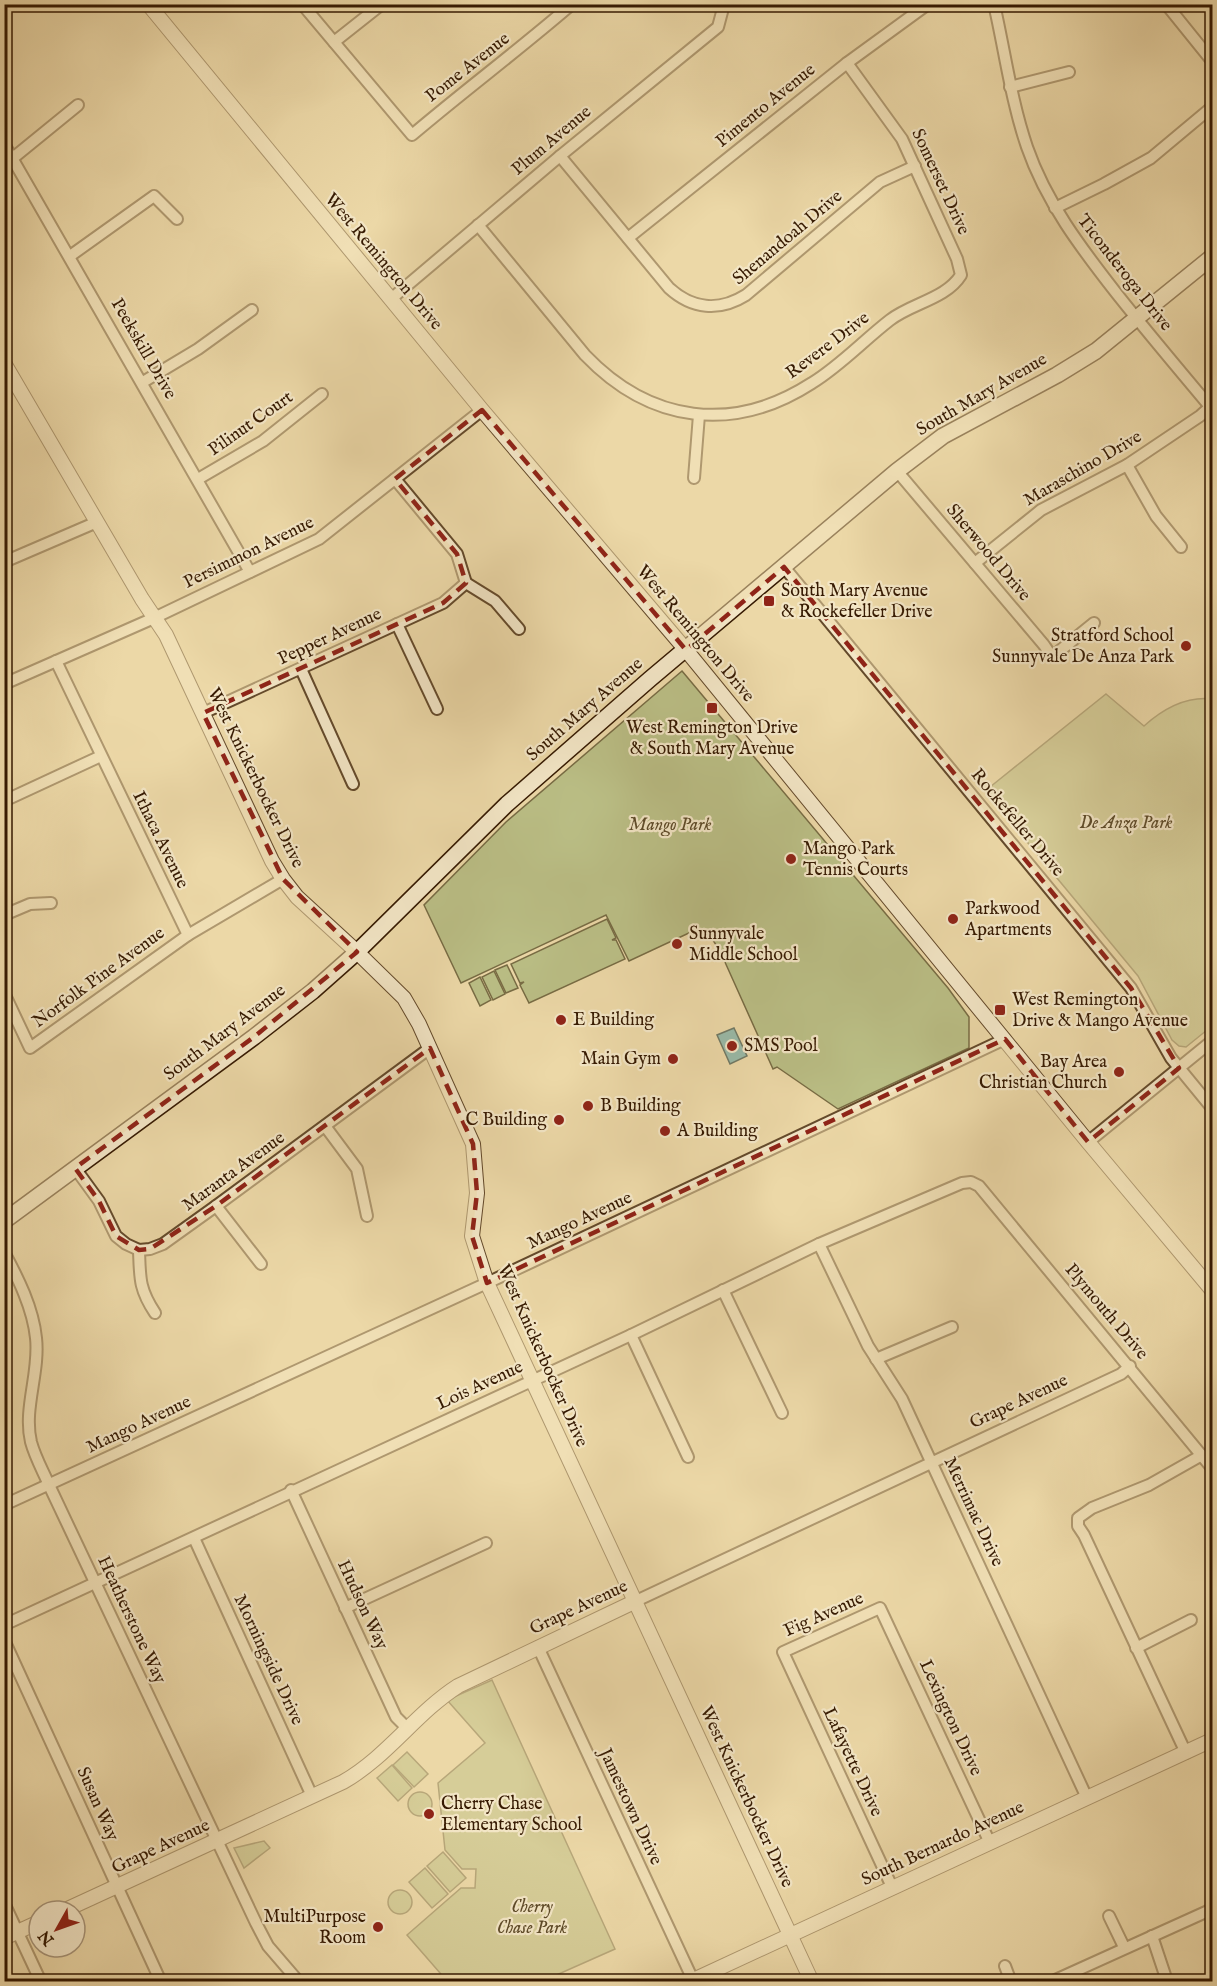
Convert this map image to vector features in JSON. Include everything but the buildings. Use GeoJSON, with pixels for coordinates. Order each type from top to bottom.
{"type":"FeatureCollection","features":[{"type":"Feature","properties":{"kind":"main road","name":"South Mary Avenue"},"geometry":{"type":"LineString","coordinates":[[4,1221],[313,991],[357,952],[507,804],[897,471],[943,436],[1057,375],[1096,351],[1212,257]]}},
{"type":"Feature","properties":{"kind":"street","name":"West Remington Drive"},"geometry":{"type":"LineString","coordinates":[[148,4],[482,410],[686,650],[1088,1142],[1212,1290]]}},
{"type":"Feature","properties":{"kind":"street"},"geometry":{"type":"LineString","coordinates":[[302,4],[334,42],[382,4]]}},
{"type":"Feature","properties":{"kind":"street","name":"Plum Avenue"},"geometry":{"type":"LineString","coordinates":[[391,299],[560,156],[718,27],[722,12],[719,4]]}},
{"type":"Feature","properties":{"kind":"street","name":"Pimento Avenue"},"geometry":{"type":"LineString","coordinates":[[628,238],[847,63],[928,4]]}},
{"type":"Feature","properties":{"kind":"street","name":"Ticonderoga Drive"},"geometry":{"type":"LineString","coordinates":[[994,4],[1010,87],[1027,148],[1055,208],[1081,249],[1211,408]]}},
{"type":"Feature","properties":{"kind":"street"},"geometry":{"type":"LineString","coordinates":[[1166,4],[1212,61]]}},
{"type":"Feature","properties":{"kind":"street","name":"Pome Avenue"},"geometry":{"type":"LineString","coordinates":[[334,42],[412,135],[465,90],[509,58],[570,5]]}},
{"type":"Feature","properties":{"kind":"street","name":"Somerset Drive"},"geometry":{"type":"LineString","coordinates":[[847,63],[897,130],[957,260]]}},
{"type":"Feature","properties":{"kind":"street"},"geometry":{"type":"LineString","coordinates":[[1010,87],[1070,72]]}},
{"type":"Feature","properties":{"kind":"street"},"geometry":{"type":"LineString","coordinates":[[13,158],[78,105]]}},
{"type":"Feature","properties":{"kind":"street"},"geometry":{"type":"LineString","coordinates":[[1055,208],[1151,158],[1212,107]]}},
{"type":"Feature","properties":{"kind":"street","name":"Peekskill Drive"},"geometry":{"type":"LineString","coordinates":[[4,144],[143,382],[250,572]]}},
{"type":"Feature","properties":{"kind":"street","name":"Shenandoah Drive"},"geometry":{"type":"LineString","coordinates":[[560,156],[676,294],[693,304],[712,307],[724,305],[746,295],[880,182],[915,165]]}},
{"type":"Feature","properties":{"kind":"street"},"geometry":{"type":"LineString","coordinates":[[70,255],[154,196],[177,219]]}},
{"type":"Feature","properties":{"kind":"street","name":"Revere Drive"},"geometry":{"type":"LineString","coordinates":[[478,225],[598,369],[644,400],[669,409],[699,415],[717,416],[757,409],[805,388],[898,314],[955,285],[962,275],[957,260]]}},
{"type":"Feature","properties":{"kind":"street"},"geometry":{"type":"LineString","coordinates":[[143,382],[198,349],[252,310]]}},
{"type":"Feature","properties":{"kind":"street","name":"West Knickerbocker Drive"},"geometry":{"type":"LineString","coordinates":[[4,363],[166,635],[272,861],[283,879],[297,897],[404,998],[419,1024],[473,1144],[477,1193],[472,1236],[486,1283],[812,1982]]}},
{"type":"Feature","properties":{"kind":"street","name":"Pilinut Court"},"geometry":{"type":"LineString","coordinates":[[198,479],[263,441],[322,394]]}},
{"type":"Feature","properties":{"kind":"street","name":"Maraschino Drive"},"geometry":{"type":"LineString","coordinates":[[975,563],[1041,510],[1127,465],[1211,408]]}},
{"type":"Feature","properties":{"kind":"street","name":"Persimmon Avenue"},"geometry":{"type":"LineString","coordinates":[[4,684],[154,618],[319,539],[482,410]]}},
{"type":"Feature","properties":{"kind":"street"},"geometry":{"type":"LineString","coordinates":[[694,478],[699,415]]}},
{"type":"Feature","properties":{"kind":"street"},"geometry":{"type":"LineString","coordinates":[[1127,465],[1156,516],[1182,547]]}},
{"type":"Feature","properties":{"kind":"street","name":"Sherwood Drive"},"geometry":{"type":"LineString","coordinates":[[897,471],[1052,657],[1094,623]]}},
{"type":"Feature","properties":{"kind":"street"},"geometry":{"type":"LineString","coordinates":[[395,479],[457,554],[466,583],[495,601],[519,628]]}},
{"type":"Feature","properties":{"kind":"street"},"geometry":{"type":"LineString","coordinates":[[4,562],[97,522]]}},
{"type":"Feature","properties":{"kind":"street","name":"Rockefeller Drive"},"geometry":{"type":"LineString","coordinates":[[784,567],[1131,988],[1179,1068],[1212,1108]]}},
{"type":"Feature","properties":{"kind":"street","name":"Pepper Avenue"},"geometry":{"type":"LineString","coordinates":[[203,712],[443,603],[466,583]]}},
{"type":"Feature","properties":{"kind":"street"},"geometry":{"type":"LineString","coordinates":[[397,624],[437,709]]}},
{"type":"Feature","properties":{"kind":"street","name":"Ithaca Avenue"},"geometry":{"type":"LineString","coordinates":[[56,661],[188,934]]}},
{"type":"Feature","properties":{"kind":"street"},"geometry":{"type":"LineString","coordinates":[[301,669],[353,784]]}},
{"type":"Feature","properties":{"kind":"street"},"geometry":{"type":"LineString","coordinates":[[4,801],[101,756]]}},
{"type":"Feature","properties":{"kind":"street"},"geometry":{"type":"LineString","coordinates":[[188,934],[283,879]]}},
{"type":"Feature","properties":{"kind":"street"},"geometry":{"type":"LineString","coordinates":[[4,915],[30,903],[51,903]]}},
{"type":"Feature","properties":{"kind":"street","name":"Norfolk Pine Avenue"},"geometry":{"type":"LineString","coordinates":[[4,993],[30,1048],[188,934]]}},
{"type":"Feature","properties":{"kind":"street","name":"Mango Avenue"},"geometry":{"type":"LineString","coordinates":[[4,1505],[486,1283],[1005,1039]]}},
{"type":"Feature","properties":{"kind":"street"},"geometry":{"type":"LineString","coordinates":[[1088,1142],[1212,1041]]}},
{"type":"Feature","properties":{"kind":"street","name":"Maranta Avenue"},"geometry":{"type":"LineString","coordinates":[[139,1250],[163,1244],[430,1048]]}},
{"type":"Feature","properties":{"kind":"street"},"geometry":{"type":"LineString","coordinates":[[325,1126],[357,1169],[367,1216]]}},
{"type":"Feature","properties":{"kind":"street"},"geometry":{"type":"LineString","coordinates":[[75,1168],[99,1201],[116,1236],[139,1250],[141,1283],[145,1297],[155,1313]]}},
{"type":"Feature","properties":{"kind":"street","name":"Lois Avenue"},"geometry":{"type":"LineString","coordinates":[[4,1625],[194,1538],[291,1490],[631,1335],[819,1244],[962,1183],[971,1182]]}},
{"type":"Feature","properties":{"kind":"street","name":"Plymouth Drive"},"geometry":{"type":"LineString","coordinates":[[971,1182],[979,1186],[1212,1468]]}},
{"type":"Feature","properties":{"kind":"street"},"geometry":{"type":"LineString","coordinates":[[216,1206],[261,1264]]}},
{"type":"Feature","properties":{"kind":"street","name":"Merrimac Drive"},"geometry":{"type":"LineString","coordinates":[[819,1244],[876,1359],[902,1399],[1087,1798]]}},
{"type":"Feature","properties":{"kind":"street","name":"Heatherstone Way"},"geometry":{"type":"LineString","coordinates":[[4,1252],[18,1279],[36,1336],[36,1369],[29,1422],[31,1443],[216,1842],[268,1946],[299,1982]]}},
{"type":"Feature","properties":{"kind":"street"},"geometry":{"type":"LineString","coordinates":[[723,1290],[782,1413]]}},
{"type":"Feature","properties":{"kind":"street"},"geometry":{"type":"LineString","coordinates":[[876,1359],[952,1327]]}},
{"type":"Feature","properties":{"kind":"street"},"geometry":{"type":"LineString","coordinates":[[631,1335],[688,1457]]}},
{"type":"Feature","properties":{"kind":"street","name":"Grape Avenue"},"geometry":{"type":"LineString","coordinates":[[87,1900],[216,1842],[359,1773],[437,1700],[458,1686],[1121,1374],[1130,1366]]}},
{"type":"Feature","properties":{"kind":"street"},"geometry":{"type":"LineString","coordinates":[[1186,1753],[1078,1526],[1078,1518],[1092,1508],[1149,1485],[1202,1455]]}},
{"type":"Feature","properties":{"kind":"street","name":"Hudson Way"},"geometry":{"type":"LineString","coordinates":[[291,1490],[396,1718],[408,1729]]}},
{"type":"Feature","properties":{"kind":"street","name":"Morningside Drive"},"geometry":{"type":"LineString","coordinates":[[194,1538],[312,1796]]}},
{"type":"Feature","properties":{"kind":"street"},"geometry":{"type":"LineString","coordinates":[[345,1608],[486,1543]]}},
{"type":"Feature","properties":{"kind":"street","name":"Fig Avenue"},"geometry":{"type":"LineString","coordinates":[[783,1652],[880,1608]]}},
{"type":"Feature","properties":{"kind":"street","name":"Lexington Drive"},"geometry":{"type":"LineString","coordinates":[[880,1608],[990,1843]]}},
{"type":"Feature","properties":{"kind":"street"},"geometry":{"type":"LineString","coordinates":[[1136,1648],[1191,1620]]}},
{"type":"Feature","properties":{"kind":"street","name":"Susan Way"},"geometry":{"type":"LineString","coordinates":[[4,1640],[161,1982]]}},
{"type":"Feature","properties":{"kind":"street","name":"Jamestown Drive"},"geometry":{"type":"LineString","coordinates":[[538,1647],[691,1981]]}},
{"type":"Feature","properties":{"kind":"street","name":"Lafayette Drive"},"geometry":{"type":"LineString","coordinates":[[783,1652],[892,1887]]}},
{"type":"Feature","properties":{"kind":"street","name":"South Bernardo Avenue"},"geometry":{"type":"LineString","coordinates":[[691,1981],[1212,1740]]}},
{"type":"Feature","properties":{"kind":"street"},"geometry":{"type":"LineString","coordinates":[[4,1903],[41,1982]]}},
{"type":"Feature","properties":{"kind":"street"},"geometry":{"type":"LineString","coordinates":[[1051,1982],[1212,1907]]}},
{"type":"Feature","properties":{"kind":"street"},"geometry":{"type":"LineString","coordinates":[[1109,1916],[1124,1947]]}},
{"type":"Feature","properties":{"kind":"street"},"geometry":{"type":"LineString","coordinates":[[4,1938],[27,1927]]}},
{"type":"Feature","properties":{"kind":"street"},"geometry":{"type":"LineString","coordinates":[[1152,1936],[1166,1978],[1165,1982]]}},
{"type":"Feature","properties":{"kind":"street"},"geometry":{"type":"LineString","coordinates":[[1005,1966],[1011,1982]]}},
{"type":"Feature","properties":{"kind":"highlighted area"},"geometry":{"type":"Polygon","coordinates":[[[482,410],[686,650],[784,567],[1131,988],[1179,1068],[1088,1142],[1005,1039],[487,1283],[472,1236],[477,1193],[473,1144],[430,1048],[216,1206],[150,1249],[139,1250],[116,1236],[99,1201],[75,1168],[254,1037],[357,952],[283,879],[203,713],[443,603],[466,583],[457,554],[395,479],[482,410]]]}},
{"type":"Feature","properties":{"kind":"green space","name":"Mango Park"},"geometry":{"type":"Polygon","coordinates":[[[682,671],[948,988],[969,1017],[969,1048],[838,1109],[777,1067],[773,1069],[720,951],[711,937],[701,931],[691,932],[629,961],[606,915],[461,983],[424,905],[506,822],[682,671]]]}},
{"type":"Feature","properties":{"kind":"green space","name":"De Anza Park"},"geometry":{"type":"Polygon","coordinates":[[[1106,694],[1144,726],[1175,705],[1193,700],[1212,699],[1212,1026],[1186,1047],[1179,1046],[1172,1040],[1138,976],[985,791],[1106,694]]]}},
{"type":"Feature","properties":{"kind":"green space"},"geometry":{"type":"Polygon","coordinates":[[[607,919],[616,938],[612,940],[616,940],[625,959],[529,1003],[520,985],[524,982],[520,983],[511,964],[607,919]]]}},
{"type":"Feature","properties":{"kind":"green space"},"geometry":{"type":"Polygon","coordinates":[[[507,965],[518,988],[506,993],[495,970],[507,965]]]}},
{"type":"Feature","properties":{"kind":"green space"},"geometry":{"type":"Polygon","coordinates":[[[494,971],[505,994],[493,1000],[482,977],[494,971]]]}},
{"type":"Feature","properties":{"kind":"green space"},"geometry":{"type":"Polygon","coordinates":[[[480,977],[491,1000],[480,1006],[469,983],[480,977]]]}},
{"type":"Feature","properties":{"kind":"green space","name":"Cherry Chase Park"},"geometry":{"type":"Polygon","coordinates":[[[492,1680],[615,1949],[543,1981],[447,1981],[407,1935],[461,1888],[475,1888],[476,1869],[462,1869],[445,1850],[438,1783],[485,1743],[447,1700],[492,1680]]]}},
{"type":"Feature","properties":{"kind":"green space"},"geometry":{"type":"Polygon","coordinates":[[[407,1752],[428,1774],[414,1787],[393,1765],[407,1752]]]}},
{"type":"Feature","properties":{"kind":"green space"},"geometry":{"type":"Polygon","coordinates":[[[392,1765],[412,1788],[398,1801],[377,1778],[392,1765]]]}},
{"type":"Feature","properties":{"kind":"green space"},"geometry":{"type":"Polygon","coordinates":[[[420,1792],[429,1795],[432,1804],[429,1813],[420,1816],[411,1813],[408,1804],[411,1795],[420,1792]]]}},
{"type":"Feature","properties":{"kind":"green space"},"geometry":{"type":"Polygon","coordinates":[[[264,1841],[270,1848],[244,1868],[234,1848],[264,1841]]]}},
{"type":"Feature","properties":{"kind":"green space"},"geometry":{"type":"Polygon","coordinates":[[[443,1852],[466,1878],[450,1892],[427,1866],[443,1852]]]}},
{"type":"Feature","properties":{"kind":"green space"},"geometry":{"type":"Polygon","coordinates":[[[425,1868],[448,1894],[432,1908],[409,1882],[425,1868]]]}},
{"type":"Feature","properties":{"kind":"green space"},"geometry":{"type":"Polygon","coordinates":[[[400,1890],[409,1893],[412,1902],[409,1911],[400,1914],[391,1911],[388,1902],[391,1893],[400,1890]]]}},
{"type":"Feature","properties":{"kind":"shaded area","name":"SMS Pool"},"geometry":{"type":"Polygon","coordinates":[[[734,1028],[747,1056],[730,1064],[717,1035],[734,1028]]]}},
{"type":"Feature","properties":{"kind":"place","name":"South Mary Avenue & Rockefeller Drive"},"geometry":{"type":"Point","coordinates":[769,601]}},
{"type":"Feature","properties":{"kind":"place","name":"Stratford School Sunnyvale De Anza Park"},"geometry":{"type":"Point","coordinates":[1186,646]}},
{"type":"Feature","properties":{"kind":"place","name":"West Remington Drive & South Mary Avenue"},"geometry":{"type":"Point","coordinates":[712,708]}},
{"type":"Feature","properties":{"kind":"place","name":"Mango Park Tennis Courts"},"geometry":{"type":"Point","coordinates":[791,859]}},
{"type":"Feature","properties":{"kind":"place","name":"Parkwood Apartments"},"geometry":{"type":"Point","coordinates":[953,919]}},
{"type":"Feature","properties":{"kind":"place","name":"Sunnyvale Middle School"},"geometry":{"type":"Point","coordinates":[677,944]}},
{"type":"Feature","properties":{"kind":"place","name":"West Remington Drive & Mango Avenue"},"geometry":{"type":"Point","coordinates":[1000,1010]}},
{"type":"Feature","properties":{"kind":"place","name":"E Building"},"geometry":{"type":"Point","coordinates":[561,1020]}},
{"type":"Feature","properties":{"kind":"place","name":"SMS Pool"},"geometry":{"type":"Point","coordinates":[732,1046]}},
{"type":"Feature","properties":{"kind":"place","name":"Main Gym"},"geometry":{"type":"Point","coordinates":[673,1059]}},
{"type":"Feature","properties":{"kind":"place","name":"Bay Area Christian Church"},"geometry":{"type":"Point","coordinates":[1119,1072]}},
{"type":"Feature","properties":{"kind":"place","name":"B Building"},"geometry":{"type":"Point","coordinates":[588,1106]}},
{"type":"Feature","properties":{"kind":"place","name":"C Building"},"geometry":{"type":"Point","coordinates":[559,1120]}},
{"type":"Feature","properties":{"kind":"place","name":"A Building"},"geometry":{"type":"Point","coordinates":[665,1131]}},
{"type":"Feature","properties":{"kind":"place","name":"Cherry Chase Elementary School"},"geometry":{"type":"Point","coordinates":[429,1814]}},
{"type":"Feature","properties":{"kind":"place","name":"MultiPurpose Room"},"geometry":{"type":"Point","coordinates":[378,1927]}}]}
